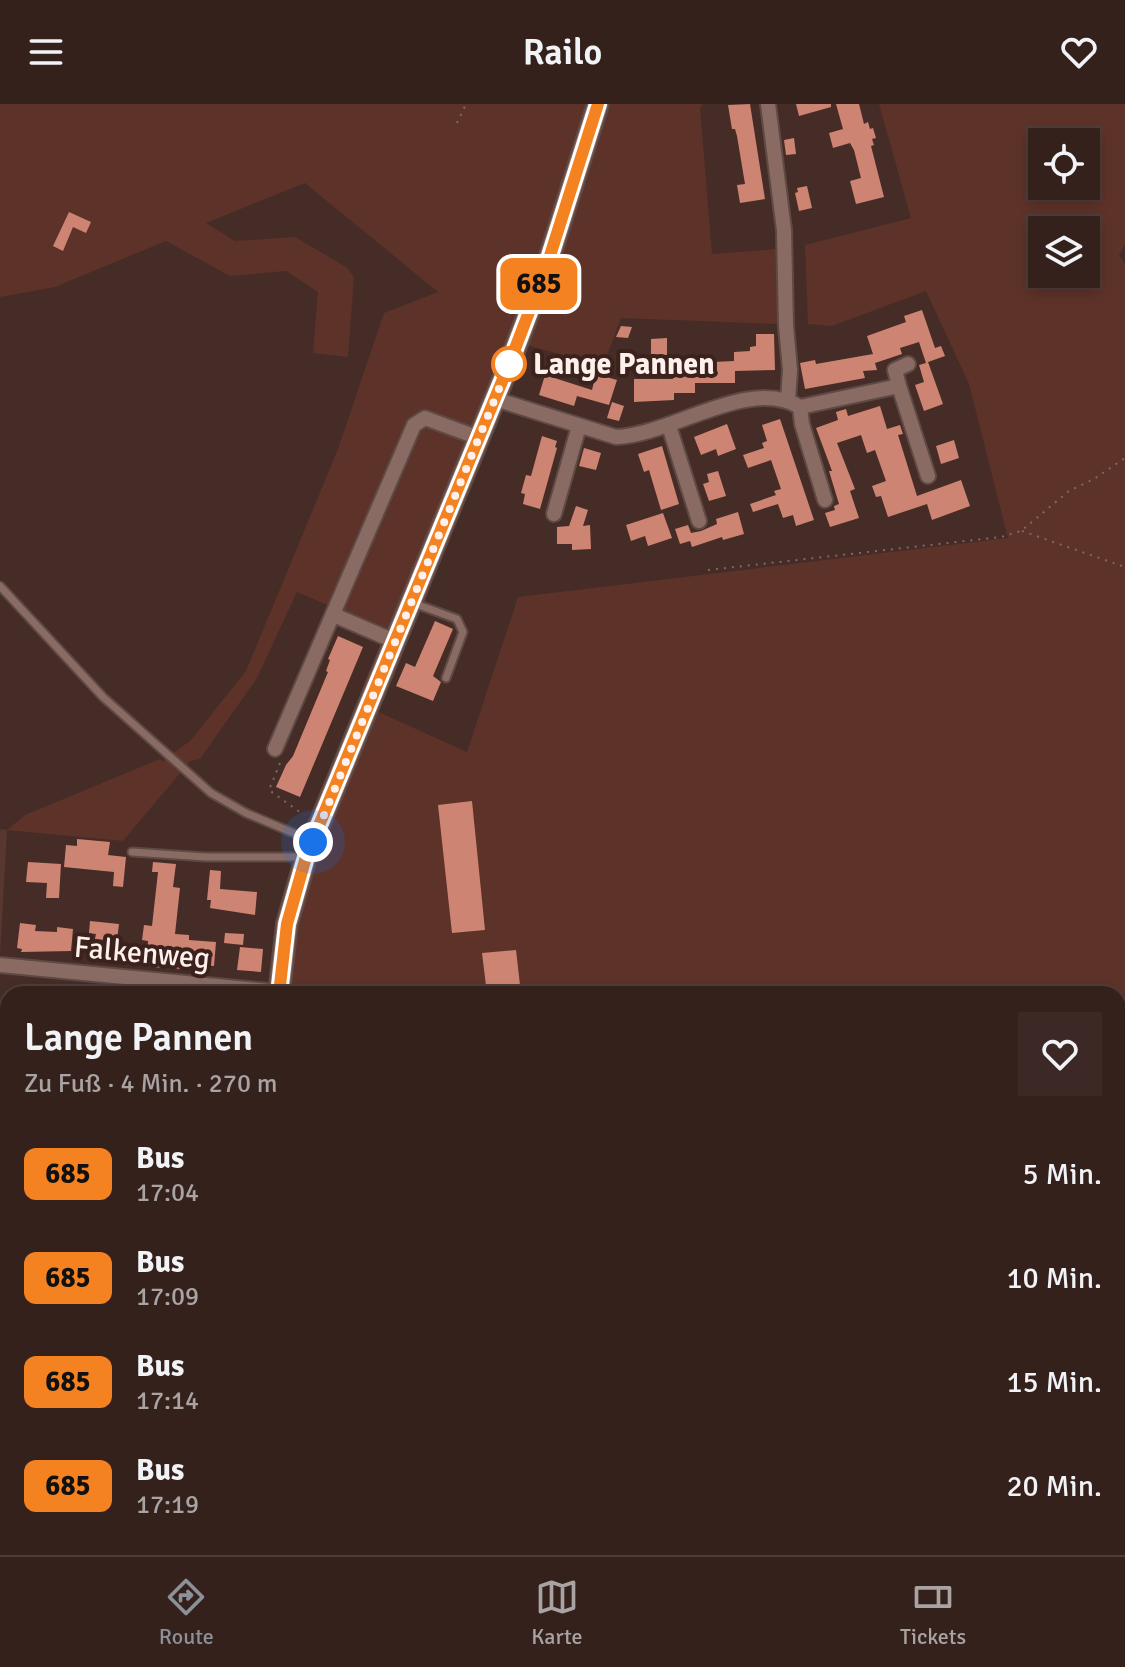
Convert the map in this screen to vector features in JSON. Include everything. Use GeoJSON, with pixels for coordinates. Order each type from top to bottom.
{"type":"FeatureCollection","features":[{"type":"Feature","properties":{"kind":"street"},"geometry":{"type":"LineString","coordinates":[[280,986],[287,924],[310,849],[388,638],[411,602],[548,262],[598,104]]}},
{"type":"Feature","properties":{"kind":"street"},"geometry":{"type":"LineString","coordinates":[[768,104],[784,230],[786,326],[794,404],[825,500]]}},
{"type":"Feature","properties":{"kind":"street"},"geometry":{"type":"LineString","coordinates":[[908,364],[895,370],[928,476]]}},
{"type":"Feature","properties":{"kind":"street"},"geometry":{"type":"LineString","coordinates":[[495,399],[616,437],[635,437],[738,401],[769,397],[794,404],[899,386]]}},
{"type":"Feature","properties":{"kind":"street"},"geometry":{"type":"LineString","coordinates":[[275,749],[414,425],[425,418],[479,438]]}},
{"type":"Feature","properties":{"kind":"street"},"geometry":{"type":"LineString","coordinates":[[554,514],[579,426]]}},
{"type":"Feature","properties":{"kind":"street"},"geometry":{"type":"LineString","coordinates":[[669,426],[699,521]]}},
{"type":"Feature","properties":{"kind":"street"},"geometry":{"type":"LineString","coordinates":[[334,615],[388,638]]}},
{"type":"Feature","properties":{"kind":"street","name":"Falkenweg"},"geometry":{"type":"LineString","coordinates":[[0,965],[209,986]]}},
{"type":"Feature","properties":{"kind":"lane"},"geometry":{"type":"LineString","coordinates":[[0,586],[103,697],[211,793],[310,849]]}},
{"type":"Feature","properties":{"kind":"lane"},"geometry":{"type":"LineString","coordinates":[[411,602],[457,619],[463,632],[446,678]]}},
{"type":"Feature","properties":{"kind":"lane"},"geometry":{"type":"LineString","coordinates":[[132,852],[219,857],[310,849]]}},
{"type":"Feature","properties":{"kind":"path"},"geometry":{"type":"LineString","coordinates":[[457,123],[466,104]]}},
{"type":"Feature","properties":{"kind":"path"},"geometry":{"type":"LineString","coordinates":[[708,570],[1001,537],[1021,531],[1069,491],[1125,458]]}},
{"type":"Feature","properties":{"kind":"path"},"geometry":{"type":"LineString","coordinates":[[1021,531],[1125,567]]}},
{"type":"Feature","properties":{"kind":"shaded area"},"geometry":{"type":"Polygon","coordinates":[[[0,104],[591,104],[552,232],[393,633],[297,592],[257,678],[200,759],[190,761],[186,767],[171,755],[191,740],[246,671],[338,449],[384,313],[438,292],[305,183],[206,223],[235,241],[295,237],[346,267],[354,277],[348,357],[313,353],[318,292],[286,271],[230,276],[166,241],[55,287],[0,297],[0,104]]]}},
{"type":"Feature","properties":{"kind":"shaded area"},"geometry":{"type":"Polygon","coordinates":[[[605,104],[703,104],[700,108],[712,254],[777,249],[778,324],[621,318],[603,366],[523,344],[605,104]]]}},
{"type":"Feature","properties":{"kind":"shaded area"},"geometry":{"type":"Polygon","coordinates":[[[879,104],[1125,104],[1125,244],[1119,255],[1125,264],[1125,986],[287,986],[301,895],[374,710],[467,752],[518,597],[1008,538],[969,384],[926,291],[832,326],[808,324],[805,245],[911,218],[879,104]]]}},
{"type":"Feature","properties":{"kind":"shaded area"},"geometry":{"type":"Polygon","coordinates":[[[160,759],[163,762],[167,759],[181,772],[123,841],[7,830],[25,815],[160,759]]]}},
{"type":"Feature","properties":{"kind":"shaded area"},"geometry":{"type":"Polygon","coordinates":[[[0,829],[7,830],[0,956],[0,829]]]}},
{"type":"Feature","properties":{"kind":"building"},"geometry":{"type":"Polygon","coordinates":[[[750,104],[765,199],[740,203],[737,185],[745,184],[728,105],[750,104]]]}},
{"type":"Feature","properties":{"kind":"building"},"geometry":{"type":"Polygon","coordinates":[[[796,104],[831,104],[831,107],[799,116],[796,104]]]}},
{"type":"Feature","properties":{"kind":"building"},"geometry":{"type":"Polygon","coordinates":[[[836,104],[859,104],[864,124],[868,122],[870,129],[873,128],[876,138],[872,139],[874,145],[871,146],[884,197],[856,204],[850,181],[861,178],[854,150],[850,143],[833,148],[829,133],[843,129],[836,104]]]}},
{"type":"Feature","properties":{"kind":"building"},"geometry":{"type":"Polygon","coordinates":[[[794,138],[796,154],[786,155],[784,140],[794,138]]]}},
{"type":"Feature","properties":{"kind":"building"},"geometry":{"type":"Polygon","coordinates":[[[807,186],[812,208],[799,211],[795,193],[798,192],[797,188],[807,186]]]}},
{"type":"Feature","properties":{"kind":"building"},"geometry":{"type":"Polygon","coordinates":[[[69,212],[91,222],[86,233],[73,227],[63,251],[53,246],[69,212]]]}},
{"type":"Feature","properties":{"kind":"building"},"geometry":{"type":"Polygon","coordinates":[[[922,310],[935,348],[941,346],[945,356],[928,362],[943,404],[924,411],[915,385],[924,382],[919,365],[926,363],[919,342],[900,348],[902,354],[875,363],[877,370],[863,371],[865,378],[805,389],[800,363],[815,360],[816,364],[873,354],[867,336],[906,322],[904,316],[922,310]]]}},
{"type":"Feature","properties":{"kind":"building"},"geometry":{"type":"Polygon","coordinates":[[[621,326],[632,327],[628,338],[616,337],[621,326]]]}},
{"type":"Feature","properties":{"kind":"building"},"geometry":{"type":"Polygon","coordinates":[[[756,334],[774,334],[775,370],[735,371],[735,383],[695,383],[695,393],[674,393],[674,400],[634,402],[634,379],[673,379],[673,366],[713,366],[713,362],[734,361],[734,352],[750,351],[750,347],[756,346],[756,334]]]}},
{"type":"Feature","properties":{"kind":"building"},"geometry":{"type":"Polygon","coordinates":[[[667,338],[667,355],[651,354],[651,339],[667,338]]]}},
{"type":"Feature","properties":{"kind":"building"},"geometry":{"type":"Polygon","coordinates":[[[596,374],[617,380],[609,405],[577,396],[574,406],[539,395],[545,375],[592,390],[596,374]]]}},
{"type":"Feature","properties":{"kind":"building"},"geometry":{"type":"Polygon","coordinates":[[[612,402],[624,406],[619,421],[607,418],[612,402]]]}},
{"type":"Feature","properties":{"kind":"building"},"geometry":{"type":"Polygon","coordinates":[[[880,406],[887,429],[900,425],[903,434],[898,435],[917,496],[961,480],[970,506],[932,520],[927,504],[888,517],[881,496],[876,497],[872,486],[886,481],[875,450],[867,453],[861,435],[837,443],[855,489],[850,491],[859,518],[830,527],[825,513],[835,510],[834,506],[839,504],[829,471],[832,471],[816,428],[838,420],[836,412],[846,409],[848,416],[880,406]]]}},
{"type":"Feature","properties":{"kind":"building"},"geometry":{"type":"Polygon","coordinates":[[[780,419],[814,520],[796,526],[793,515],[783,518],[778,504],[753,512],[750,504],[776,495],[774,491],[781,489],[771,460],[748,468],[743,455],[764,448],[762,443],[767,441],[762,425],[780,419]]]}},
{"type":"Feature","properties":{"kind":"building"},"geometry":{"type":"Polygon","coordinates":[[[727,424],[736,449],[718,456],[716,449],[701,455],[694,437],[727,424]]]}},
{"type":"Feature","properties":{"kind":"building"},"geometry":{"type":"Polygon","coordinates":[[[542,436],[557,441],[557,448],[540,509],[523,504],[525,494],[521,493],[526,475],[531,476],[542,436]]]}},
{"type":"Feature","properties":{"kind":"building"},"geometry":{"type":"Polygon","coordinates":[[[954,440],[959,458],[941,464],[936,446],[954,440]]]}},
{"type":"Feature","properties":{"kind":"building"},"geometry":{"type":"Polygon","coordinates":[[[662,446],[679,504],[661,510],[649,470],[644,472],[638,454],[662,446]]]}},
{"type":"Feature","properties":{"kind":"building"},"geometry":{"type":"Polygon","coordinates":[[[584,448],[601,453],[596,470],[579,466],[584,448]]]}},
{"type":"Feature","properties":{"kind":"building"},"geometry":{"type":"Polygon","coordinates":[[[718,471],[726,496],[709,501],[703,484],[709,482],[707,474],[718,471]]]}},
{"type":"Feature","properties":{"kind":"building"},"geometry":{"type":"Polygon","coordinates":[[[576,506],[588,510],[583,526],[590,525],[591,549],[572,550],[572,544],[557,544],[557,527],[569,526],[576,506]]]}},
{"type":"Feature","properties":{"kind":"building"},"geometry":{"type":"Polygon","coordinates":[[[738,512],[744,534],[723,540],[722,537],[692,547],[690,541],[680,544],[675,529],[688,525],[691,533],[701,531],[717,524],[716,519],[738,512]]]}},
{"type":"Feature","properties":{"kind":"building"},"geometry":{"type":"Polygon","coordinates":[[[663,513],[672,538],[648,546],[645,536],[631,541],[626,525],[663,513]]]}},
{"type":"Feature","properties":{"kind":"building"},"geometry":{"type":"Polygon","coordinates":[[[435,621],[453,629],[433,676],[441,682],[433,701],[396,686],[406,663],[415,667],[435,621]]]}},
{"type":"Feature","properties":{"kind":"building"},"geometry":{"type":"Polygon","coordinates":[[[338,636],[363,647],[300,797],[276,787],[293,756],[328,672],[328,659],[338,636]]]}},
{"type":"Feature","properties":{"kind":"building"},"geometry":{"type":"Polygon","coordinates":[[[472,801],[485,930],[452,933],[438,805],[472,801]]]}},
{"type":"Feature","properties":{"kind":"building"},"geometry":{"type":"Polygon","coordinates":[[[77,839],[110,842],[108,855],[126,857],[123,887],[113,886],[114,872],[64,867],[66,845],[77,846],[77,839]]]}},
{"type":"Feature","properties":{"kind":"building"},"geometry":{"type":"Polygon","coordinates":[[[28,862],[61,864],[59,898],[46,898],[47,883],[26,882],[28,862]]]}},
{"type":"Feature","properties":{"kind":"building"},"geometry":{"type":"Polygon","coordinates":[[[153,862],[176,864],[173,887],[180,888],[175,934],[189,935],[189,940],[216,942],[214,966],[189,964],[182,969],[152,967],[147,960],[148,941],[142,940],[144,925],[152,926],[158,872],[152,872],[153,862]]]}},
{"type":"Feature","properties":{"kind":"building"},"geometry":{"type":"Polygon","coordinates":[[[210,870],[221,871],[220,889],[257,892],[255,915],[210,908],[211,900],[207,900],[210,870]]]}},
{"type":"Feature","properties":{"kind":"building"},"geometry":{"type":"Polygon","coordinates":[[[90,921],[119,924],[117,941],[95,939],[96,934],[89,933],[90,921]]]}},
{"type":"Feature","properties":{"kind":"building"},"geometry":{"type":"Polygon","coordinates":[[[20,923],[36,925],[35,931],[57,932],[57,927],[73,929],[71,951],[21,952],[22,949],[17,948],[20,923]]]}},
{"type":"Feature","properties":{"kind":"building"},"geometry":{"type":"Polygon","coordinates":[[[225,933],[244,934],[243,945],[224,943],[225,933]]]}},
{"type":"Feature","properties":{"kind":"building"},"geometry":{"type":"Polygon","coordinates":[[[240,947],[263,949],[261,972],[237,970],[240,947]]]}},
{"type":"Feature","properties":{"kind":"building"},"geometry":{"type":"Polygon","coordinates":[[[516,950],[520,986],[486,986],[482,953],[516,950]]]}},
{"type":"Feature","properties":{"kind":"bus line","name":"685"},"geometry":{"type":"LineString","coordinates":[[279,986],[287,924],[306,857],[510,362],[548,262],[598,104]]}},
{"type":"Feature","properties":{"kind":"place","name":"Lange Pannen"},"geometry":{"type":"Point","coordinates":[509,364]}},
{"type":"Feature","properties":{"kind":"route"},"geometry":{"type":"LineString","coordinates":[[313,842],[509,364]]}}]}
